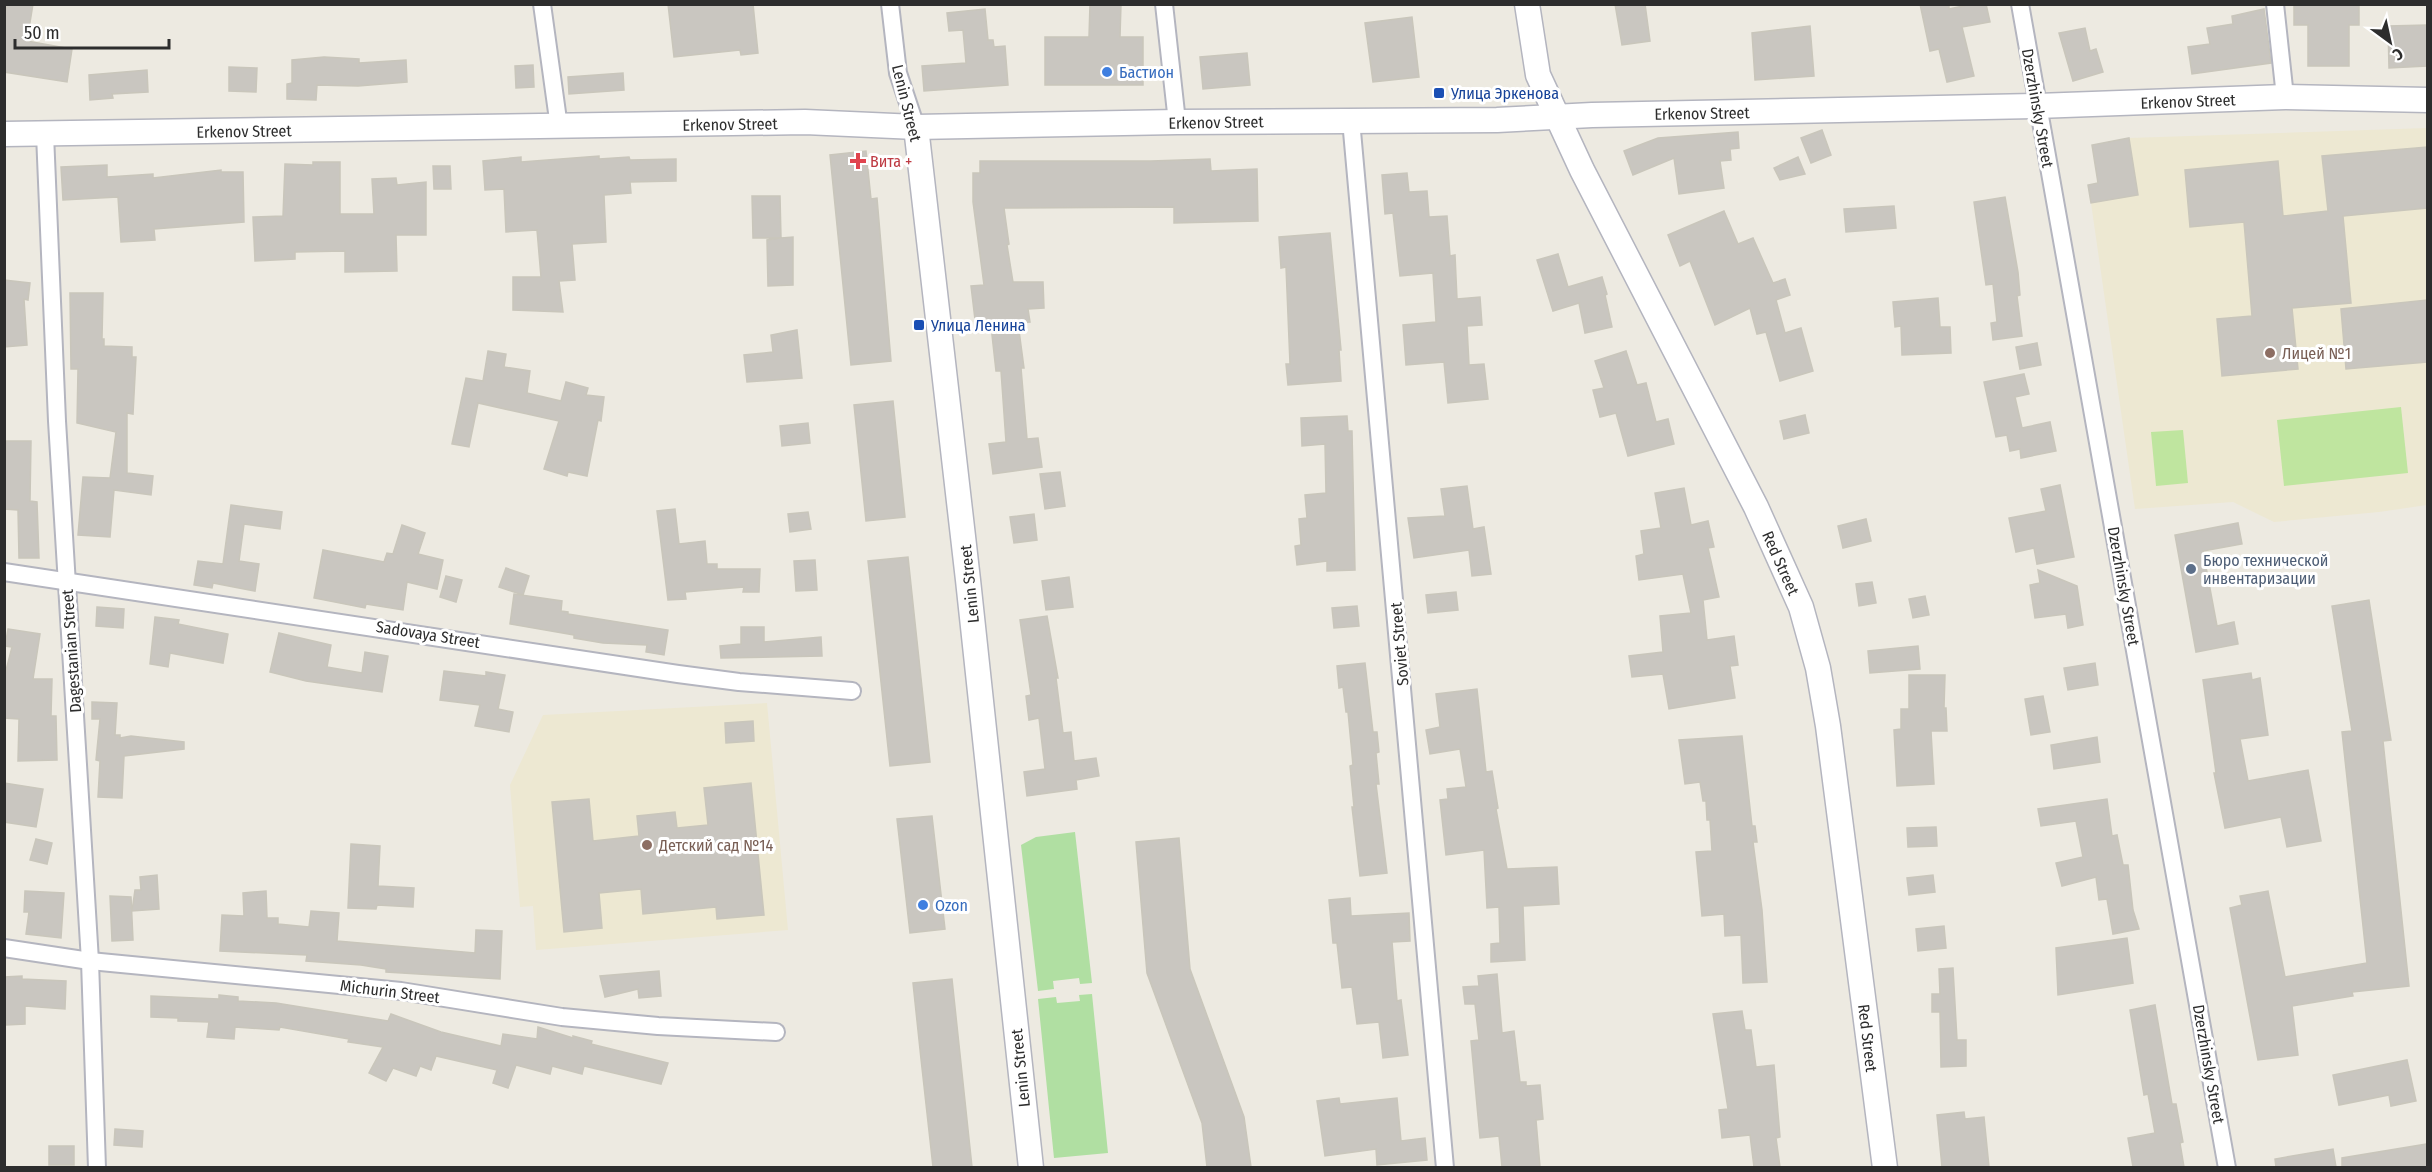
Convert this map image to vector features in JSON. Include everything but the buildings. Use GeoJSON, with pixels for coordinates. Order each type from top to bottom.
{"type":"FeatureCollection","features":[{"type":"Feature","properties":{"kind":"street"},"geometry":{"type":"LineString","coordinates":[[542,4],[559,127]]}},
{"type":"Feature","properties":{"kind":"street","name":"Lenin Street"},"geometry":{"type":"LineString","coordinates":[[890,4],[898,73],[916,127],[962,523],[1031,1167]]}},
{"type":"Feature","properties":{"kind":"street"},"geometry":{"type":"LineString","coordinates":[[1164,4],[1177,122]]}},
{"type":"Feature","properties":{"kind":"street","name":"Red Street"},"geometry":{"type":"LineString","coordinates":[[1527,4],[1538,75],[1559,116],[1582,170],[1756,507],[1801,608],[1818,668],[1828,726],[1885,1167]]}},
{"type":"Feature","properties":{"kind":"street","name":"Dzerzhinsky Street"},"geometry":{"type":"LineString","coordinates":[[2020,4],[2228,1167]]}},
{"type":"Feature","properties":{"kind":"street"},"geometry":{"type":"LineString","coordinates":[[2275,4],[2285,97]]}},
{"type":"Feature","properties":{"kind":"street","name":"Erkenov Street"},"geometry":{"type":"LineString","coordinates":[[4,134],[805,122],[916,127],[1177,122],[1497,120],[1559,116],[2037,106],[2285,97],[2427,100]]}},
{"type":"Feature","properties":{"kind":"street","name":"Soviet Street"},"geometry":{"type":"LineString","coordinates":[[1351,120],[1445,1167]]}},
{"type":"Feature","properties":{"kind":"street","name":"Dagestanian Street"},"geometry":{"type":"LineString","coordinates":[[45,134],[57,421],[90,961],[97,1167]]}},
{"type":"Feature","properties":{"kind":"street","name":"Sadovaya Street"},"geometry":{"type":"LineString","coordinates":[[4,572],[729,681],[852,691]]}},
{"type":"Feature","properties":{"kind":"street","name":"Michurin Street"},"geometry":{"type":"LineString","coordinates":[[4,948],[90,961],[401,991],[562,1017],[658,1026],[776,1032]]}},
{"type":"Feature","properties":{"kind":"shaded area","name":"Лицей №1"},"geometry":{"type":"Polygon","coordinates":[[[2427,128],[2427,505],[2274,522],[2233,502],[2135,509],[2091,203],[2138,194],[2129,138],[2427,128]]]}},
{"type":"Feature","properties":{"kind":"shaded area","name":"Детский сад №14"},"geometry":{"type":"Polygon","coordinates":[[[767,703],[788,930],[536,950],[533,906],[520,907],[510,785],[543,715],[767,703]]]}},
{"type":"Feature","properties":{"kind":"green space"},"geometry":{"type":"Polygon","coordinates":[[[2401,407],[2408,473],[2284,486],[2277,420],[2401,407]]]}},
{"type":"Feature","properties":{"kind":"green space"},"geometry":{"type":"Polygon","coordinates":[[[2183,430],[2188,483],[2156,486],[2151,432],[2183,430]]]}},
{"type":"Feature","properties":{"kind":"green space"},"geometry":{"type":"Polygon","coordinates":[[[1075,832],[1092,983],[1080,984],[1079,978],[1053,981],[1054,989],[1038,991],[1021,845],[1036,837],[1075,832]]]}},
{"type":"Feature","properties":{"kind":"green space"},"geometry":{"type":"Polygon","coordinates":[[[1092,994],[1108,1153],[1054,1158],[1038,999],[1056,997],[1057,1003],[1080,1001],[1079,995],[1092,994]]]}},
{"type":"Feature","properties":{"kind":"place","name":"Бастион"},"geometry":{"type":"Point","coordinates":[1107,72]}},
{"type":"Feature","properties":{"kind":"place","name":"Улица Эркенова"},"geometry":{"type":"Point","coordinates":[1439,93]}},
{"type":"Feature","properties":{"kind":"place","name":"Вита +"},"geometry":{"type":"Point","coordinates":[858,161]}},
{"type":"Feature","properties":{"kind":"place","name":"Улица Ленина"},"geometry":{"type":"Point","coordinates":[919,325]}},
{"type":"Feature","properties":{"kind":"place","name":"Лицей №1"},"geometry":{"type":"Point","coordinates":[2270,353]}},
{"type":"Feature","properties":{"kind":"place","name":"Бюро технической инвентаризации"},"geometry":{"type":"Point","coordinates":[2191,569]}},
{"type":"Feature","properties":{"kind":"place","name":"Детский сад №14"},"geometry":{"type":"Point","coordinates":[647,845]}},
{"type":"Feature","properties":{"kind":"place","name":"Ozon"},"geometry":{"type":"Point","coordinates":[923,905]}}]}
